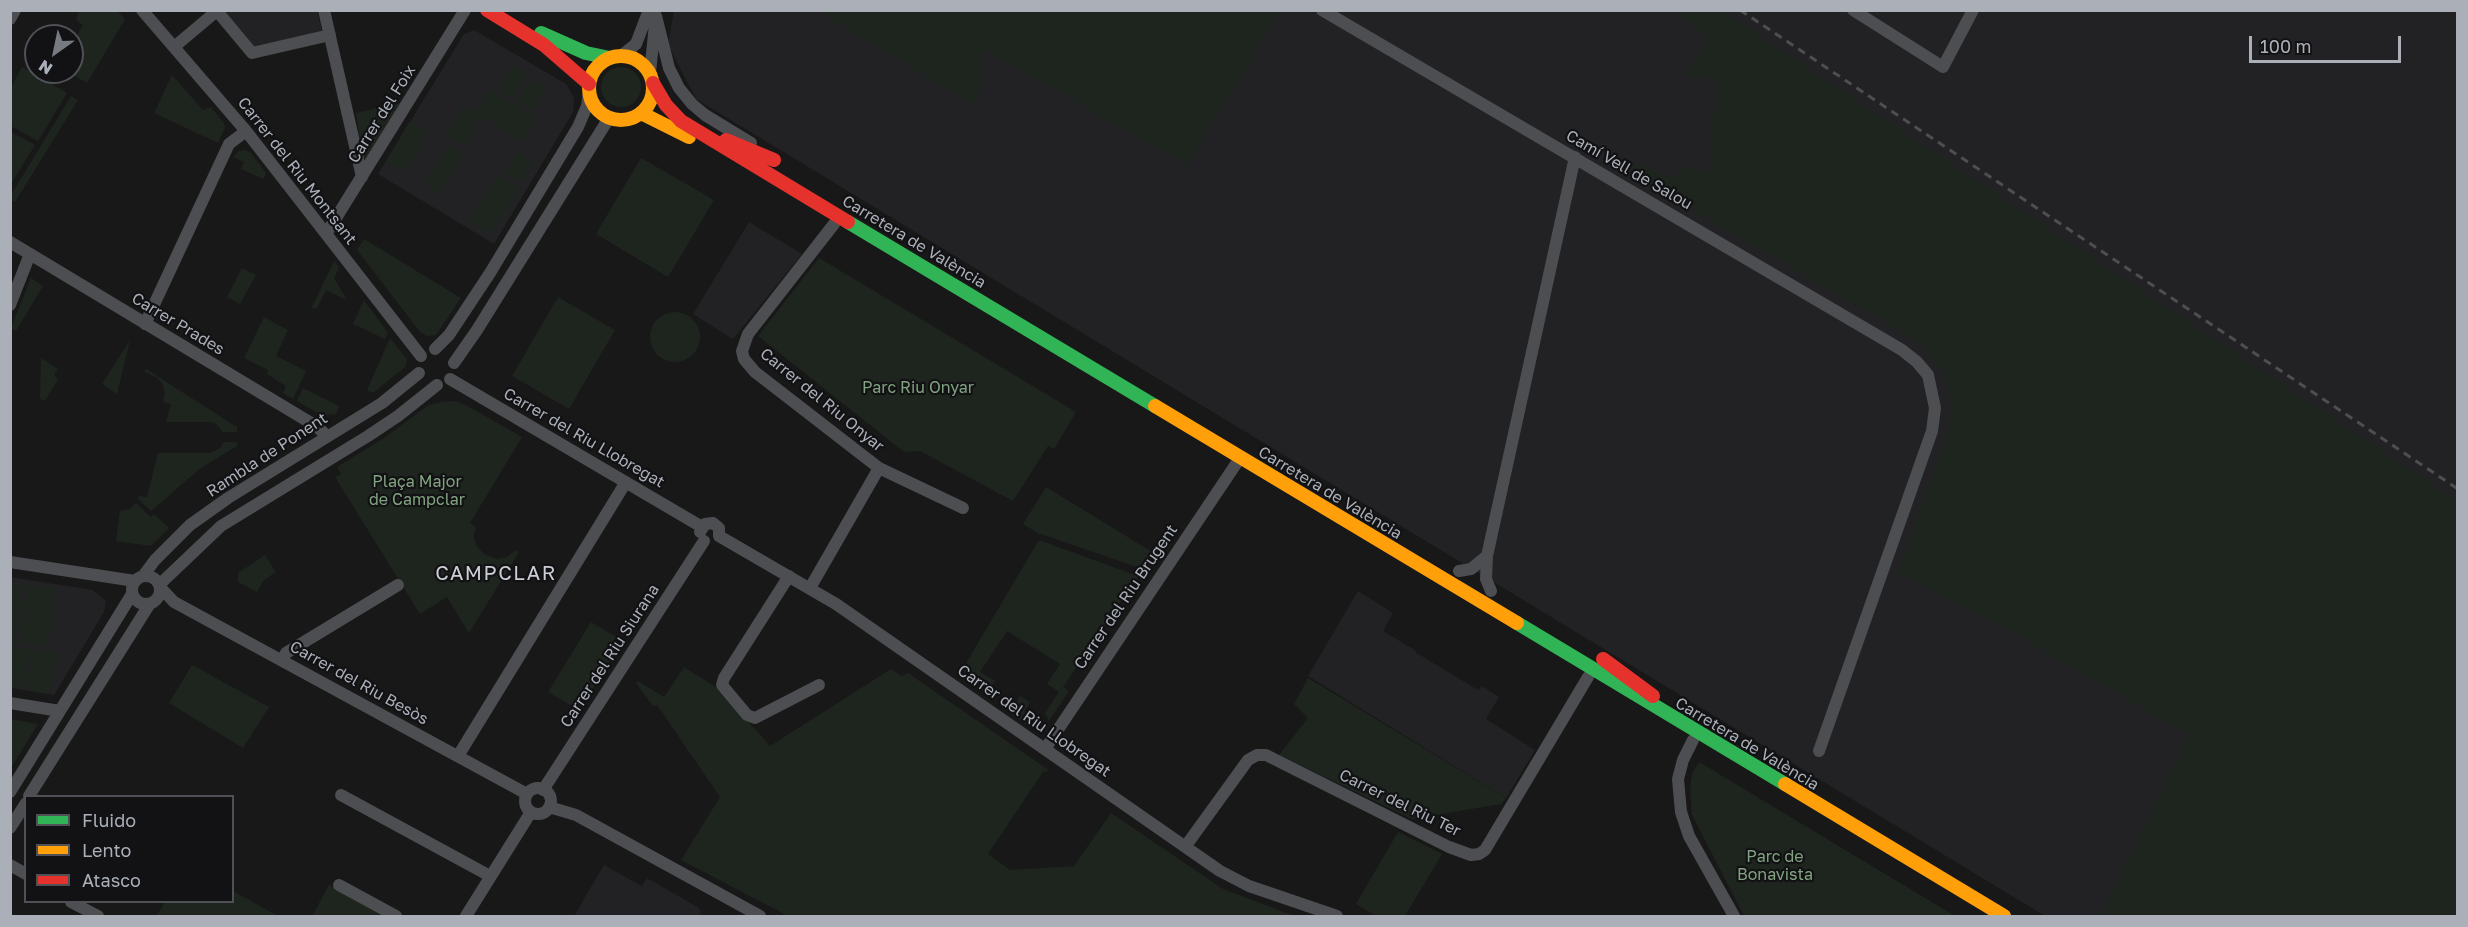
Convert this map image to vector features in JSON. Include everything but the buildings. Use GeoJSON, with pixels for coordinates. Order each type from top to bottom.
{"type":"FeatureCollection","features":[{"type":"Feature","properties":{"kind":"main road"},"geometry":{"type":"LineString","coordinates":[[487,10],[544,45],[589,88],[598,111],[609,118],[621,120],[641,113],[650,102],[651,78],[640,62],[586,53],[546,36],[502,10]]}},
{"type":"Feature","properties":{"kind":"main road"},"geometry":{"type":"LineString","coordinates":[[589,88],[596,67],[616,57]]}},
{"type":"Feature","properties":{"kind":"main road","name":"Carretera de València"},"geometry":{"type":"LineString","coordinates":[[651,78],[666,105],[681,121],[2004,916]]}},
{"type":"Feature","properties":{"kind":"main road","name":"Carretera de València"},"geometry":{"type":"LineString","coordinates":[[641,113],[674,128],[1987,916]]}},
{"type":"Feature","properties":{"kind":"main road"},"geometry":{"type":"LineString","coordinates":[[707,137],[716,137],[740,144],[774,160]]}},
{"type":"Feature","properties":{"kind":"main road"},"geometry":{"type":"LineString","coordinates":[[1603,658],[1728,752]]}},
{"type":"Feature","properties":{"kind":"street"},"geometry":{"type":"LineString","coordinates":[[10,19],[15,10]]}},
{"type":"Feature","properties":{"kind":"street","name":"Carrer del Riu Montsant"},"geometry":{"type":"LineString","coordinates":[[142,10],[246,130],[421,356]]}},
{"type":"Feature","properties":{"kind":"street"},"geometry":{"type":"LineString","coordinates":[[324,10],[362,177]]}},
{"type":"Feature","properties":{"kind":"street","name":"Carrer del Foix"},"geometry":{"type":"LineString","coordinates":[[326,234],[465,10]]}},
{"type":"Feature","properties":{"kind":"street","name":"Camí Vell de Salou"},"geometry":{"type":"LineString","coordinates":[[1322,10],[1902,350],[1928,375],[1935,408],[1932,431],[1819,751]]}},
{"type":"Feature","properties":{"kind":"street"},"geometry":{"type":"LineString","coordinates":[[1853,10],[1943,67],[1973,10]]}},
{"type":"Feature","properties":{"kind":"street"},"geometry":{"type":"LineString","coordinates":[[174,47],[218,11],[252,53],[330,34]]}},
{"type":"Feature","properties":{"kind":"street"},"geometry":{"type":"LineString","coordinates":[[616,57],[636,44],[653,12]]}},
{"type":"Feature","properties":{"kind":"street"},"geometry":{"type":"LineString","coordinates":[[651,78],[653,12]]}},
{"type":"Feature","properties":{"kind":"street"},"geometry":{"type":"LineString","coordinates":[[653,12],[669,68],[685,96],[705,115],[774,160]]}},
{"type":"Feature","properties":{"kind":"street"},"geometry":{"type":"LineString","coordinates":[[589,88],[587,106],[578,127],[490,273],[449,335],[435,349],[421,356],[419,374],[429,384],[437,385],[450,379],[454,363],[609,118]]}},
{"type":"Feature","properties":{"kind":"street"},"geometry":{"type":"LineString","coordinates":[[146,324],[229,144],[246,130]]}},
{"type":"Feature","properties":{"kind":"street"},"geometry":{"type":"LineString","coordinates":[[1491,591],[1486,579],[1487,556],[1575,158]]}},
{"type":"Feature","properties":{"kind":"street","name":"Carrer del Riu Onyar"},"geometry":{"type":"LineString","coordinates":[[834,224],[748,334],[742,351],[744,359],[756,372],[879,468],[963,508]]}},
{"type":"Feature","properties":{"kind":"street","name":"Carrer Prades"},"geometry":{"type":"LineString","coordinates":[[10,242],[316,426],[327,436]]}},
{"type":"Feature","properties":{"kind":"street"},"geometry":{"type":"LineString","coordinates":[[10,305],[30,254]]}},
{"type":"Feature","properties":{"kind":"street"},"geometry":{"type":"LineString","coordinates":[[435,349],[447,353],[454,363]]}},
{"type":"Feature","properties":{"kind":"street","name":"Rambla de Ponent"},"geometry":{"type":"LineString","coordinates":[[10,792],[135,585],[155,560],[190,525],[382,403],[419,374]]}},
{"type":"Feature","properties":{"kind":"street","name":"Carrer del Riu Llobregat"},"geometry":{"type":"LineString","coordinates":[[450,379],[702,527]]}},
{"type":"Feature","properties":{"kind":"street","name":"Rambla de Ponent"},"geometry":{"type":"LineString","coordinates":[[160,586],[197,546],[221,526],[368,436],[437,385]]}},
{"type":"Feature","properties":{"kind":"street","name":"Carrer del Riu Brugent"},"geometry":{"type":"LineString","coordinates":[[1045,749],[1236,464]]}},
{"type":"Feature","properties":{"kind":"street"},"geometry":{"type":"LineString","coordinates":[[810,588],[879,468]]}},
{"type":"Feature","properties":{"kind":"street"},"geometry":{"type":"LineString","coordinates":[[458,756],[626,482]]}},
{"type":"Feature","properties":{"kind":"street"},"geometry":{"type":"LineString","coordinates":[[709,523],[716,525],[719,536],[713,543],[704,541],[700,534],[702,527],[709,523]]}},
{"type":"Feature","properties":{"kind":"street","name":"Carrer del Riu Llobregat"},"geometry":{"type":"LineString","coordinates":[[719,536],[810,588],[1185,847],[1249,886],[1337,916]]}},
{"type":"Feature","properties":{"kind":"street","name":"Carrer del Riu Siurana"},"geometry":{"type":"LineString","coordinates":[[543,790],[704,541]]}},
{"type":"Feature","properties":{"kind":"street"},"geometry":{"type":"LineString","coordinates":[[1459,571],[1471,569],[1487,556]]}},
{"type":"Feature","properties":{"kind":"street"},"geometry":{"type":"LineString","coordinates":[[10,562],[116,578],[135,585],[154,578],[160,586],[160,593],[30,795]]}},
{"type":"Feature","properties":{"kind":"street"},"geometry":{"type":"LineString","coordinates":[[789,576],[724,678],[722,685],[747,715],[755,718],[819,686]]}},
{"type":"Feature","properties":{"kind":"street"},"geometry":{"type":"LineString","coordinates":[[135,585],[138,603],[152,604]]}},
{"type":"Feature","properties":{"kind":"street"},"geometry":{"type":"LineString","coordinates":[[282,660],[286,653],[398,585]]}},
{"type":"Feature","properties":{"kind":"street","name":"Carrer del Riu Besòs"},"geometry":{"type":"LineString","coordinates":[[160,586],[174,602],[527,794]]}},
{"type":"Feature","properties":{"kind":"street","name":"Carrer del Riu Besòs"},"geometry":{"type":"LineString","coordinates":[[152,604],[174,602]]}},
{"type":"Feature","properties":{"kind":"street","name":"Carrer del Riu Ter"},"geometry":{"type":"LineString","coordinates":[[1185,847],[1248,760],[1257,755],[1266,755],[1449,847],[1471,855],[1479,854],[1490,843],[1588,677]]}},
{"type":"Feature","properties":{"kind":"street"},"geometry":{"type":"LineString","coordinates":[[10,703],[60,711]]}},
{"type":"Feature","properties":{"kind":"street"},"geometry":{"type":"LineString","coordinates":[[1693,740],[1683,760],[1678,778],[1680,812],[1689,836],[1734,916]]}},
{"type":"Feature","properties":{"kind":"street"},"geometry":{"type":"LineString","coordinates":[[533,789],[543,790],[550,796],[549,807],[543,813],[531,812],[526,804],[527,794],[533,789]]}},
{"type":"Feature","properties":{"kind":"street"},"geometry":{"type":"LineString","coordinates":[[341,795],[490,876]]}},
{"type":"Feature","properties":{"kind":"street"},"geometry":{"type":"LineString","coordinates":[[10,828],[24,806]]}},
{"type":"Feature","properties":{"kind":"street"},"geometry":{"type":"LineString","coordinates":[[549,807],[576,815],[760,916]]}},
{"type":"Feature","properties":{"kind":"street"},"geometry":{"type":"LineString","coordinates":[[466,916],[531,812]]}},
{"type":"Feature","properties":{"kind":"street"},"geometry":{"type":"LineString","coordinates":[[10,865],[24,873]]}},
{"type":"Feature","properties":{"kind":"street"},"geometry":{"type":"LineString","coordinates":[[339,885],[396,916]]}},
{"type":"Feature","properties":{"kind":"street"},"geometry":{"type":"LineString","coordinates":[[74,908],[98,916]]}},
{"type":"Feature","properties":{"kind":"shaded area"},"geometry":{"type":"Polygon","coordinates":[[[230,10],[317,11],[322,31],[254,48],[226,14],[230,10]]]}},
{"type":"Feature","properties":{"kind":"shaded area"},"geometry":{"type":"Polygon","coordinates":[[[674,10],[2457,11],[2457,916],[2045,916],[696,99],[668,45],[674,10]]]}},
{"type":"Feature","properties":{"kind":"shaded area"},"geometry":{"type":"Polygon","coordinates":[[[474,30],[566,84],[574,97],[573,112],[494,244],[378,174],[464,34],[474,30]]]}},
{"type":"Feature","properties":{"kind":"shaded area"},"geometry":{"type":"Polygon","coordinates":[[[749,222],[802,254],[733,339],[693,314],[749,222]]]}},
{"type":"Feature","properties":{"kind":"shaded area"},"geometry":{"type":"Polygon","coordinates":[[[10,577],[93,590],[106,601],[104,612],[54,695],[11,688],[10,577]]]}},
{"type":"Feature","properties":{"kind":"shaded area"},"geometry":{"type":"Polygon","coordinates":[[[1358,591],[1393,613],[1383,631],[1478,690],[1482,686],[1499,697],[1486,719],[1535,750],[1506,798],[1308,676],[1358,591]]]}},
{"type":"Feature","properties":{"kind":"shaded area"},"geometry":{"type":"Polygon","coordinates":[[[604,865],[642,886],[647,878],[699,908],[701,913],[699,916],[574,916],[604,865]]]}},
{"type":"Feature","properties":{"kind":"green space"},"geometry":{"type":"Polygon","coordinates":[[[1280,10],[1187,165],[982,48],[977,107],[818,11],[1280,10]]]}},
{"type":"Feature","properties":{"kind":"green space"},"geometry":{"type":"Polygon","coordinates":[[[79,11],[117,11],[125,19],[87,83],[84,81],[84,24],[76,20],[79,11]]]}},
{"type":"Feature","properties":{"kind":"green space"},"geometry":{"type":"Polygon","coordinates":[[[1673,11],[1722,11],[2457,501],[2457,916],[2101,916],[2189,735],[2001,626],[1898,572],[1948,432],[1952,406],[1946,375],[1928,352],[1905,334],[1637,177],[1640,164],[1669,178],[1676,176],[1679,168],[1711,170],[1716,79],[1685,77],[1711,38],[1673,11]]]}},
{"type":"Feature","properties":{"kind":"green space"},"geometry":{"type":"Polygon","coordinates":[[[512,66],[527,75],[513,98],[498,89],[512,66]]]}},
{"type":"Feature","properties":{"kind":"green space"},"geometry":{"type":"Polygon","coordinates":[[[22,67],[24,68],[24,84],[51,84],[67,93],[38,141],[11,126],[11,87],[22,67]]]}},
{"type":"Feature","properties":{"kind":"green space"},"geometry":{"type":"Polygon","coordinates":[[[621,67],[635,73],[641,87],[635,101],[621,107],[607,101],[601,87],[607,73],[621,67]]]}},
{"type":"Feature","properties":{"kind":"green space"},"geometry":{"type":"Polygon","coordinates":[[[172,75],[203,110],[211,107],[224,123],[225,128],[218,143],[154,113],[172,75]]]}},
{"type":"Feature","properties":{"kind":"green space"},"geometry":{"type":"Polygon","coordinates":[[[532,78],[546,87],[533,110],[518,101],[532,78]]]}},
{"type":"Feature","properties":{"kind":"green space"},"geometry":{"type":"Polygon","coordinates":[[[489,89],[536,117],[522,141],[475,112],[489,89]]]}},
{"type":"Feature","properties":{"kind":"green space"},"geometry":{"type":"Polygon","coordinates":[[[71,96],[78,100],[15,202],[11,200],[11,195],[71,96]]]}},
{"type":"Feature","properties":{"kind":"green space"},"geometry":{"type":"Polygon","coordinates":[[[400,103],[366,159],[363,159],[356,113],[400,103]]]}},
{"type":"Feature","properties":{"kind":"green space"},"geometry":{"type":"Polygon","coordinates":[[[462,106],[481,117],[463,146],[444,135],[462,106]]]}},
{"type":"Feature","properties":{"kind":"green space"},"geometry":{"type":"Polygon","coordinates":[[[410,121],[428,132],[404,172],[386,161],[410,121]]]}},
{"type":"Feature","properties":{"kind":"green space"},"geometry":{"type":"Polygon","coordinates":[[[11,132],[35,145],[11,184],[11,132]]]}},
{"type":"Feature","properties":{"kind":"green space"},"geometry":{"type":"Polygon","coordinates":[[[448,144],[463,153],[438,193],[424,184],[448,144]]]}},
{"type":"Feature","properties":{"kind":"green space"},"geometry":{"type":"Polygon","coordinates":[[[245,150],[251,153],[266,173],[263,179],[241,169],[244,162],[233,157],[239,151],[245,150]]]}},
{"type":"Feature","properties":{"kind":"green space"},"geometry":{"type":"Polygon","coordinates":[[[518,151],[533,160],[519,182],[504,173],[518,151]]]}},
{"type":"Feature","properties":{"kind":"green space"},"geometry":{"type":"Polygon","coordinates":[[[641,158],[714,200],[668,277],[596,234],[641,158]]]}},
{"type":"Feature","properties":{"kind":"green space"},"geometry":{"type":"Polygon","coordinates":[[[498,175],[519,188],[490,235],[469,221],[498,175]]]}},
{"type":"Feature","properties":{"kind":"green space"},"geometry":{"type":"Polygon","coordinates":[[[364,239],[461,298],[436,335],[427,336],[420,332],[357,250],[364,239]]]}},
{"type":"Feature","properties":{"kind":"green space","name":"Parc Riu Onyar"},"geometry":{"type":"Polygon","coordinates":[[[819,258],[1076,412],[1054,449],[1048,446],[1013,501],[920,451],[904,452],[758,336],[819,258]]]}},
{"type":"Feature","properties":{"kind":"green space"},"geometry":{"type":"Polygon","coordinates":[[[334,261],[339,267],[334,278],[347,300],[326,290],[317,308],[311,309],[334,261]]]}},
{"type":"Feature","properties":{"kind":"green space"},"geometry":{"type":"Polygon","coordinates":[[[242,268],[256,275],[240,304],[227,297],[242,268]]]}},
{"type":"Feature","properties":{"kind":"green space"},"geometry":{"type":"Polygon","coordinates":[[[31,278],[43,286],[16,331],[11,328],[31,278]]]}},
{"type":"Feature","properties":{"kind":"green space"},"geometry":{"type":"Polygon","coordinates":[[[558,297],[615,330],[569,409],[512,376],[558,297]]]}},
{"type":"Feature","properties":{"kind":"green space"},"geometry":{"type":"Polygon","coordinates":[[[364,300],[388,333],[385,339],[353,324],[364,300]]]}},
{"type":"Feature","properties":{"kind":"green space"},"geometry":{"type":"Polygon","coordinates":[[[670,312],[680,312],[693,319],[700,332],[700,342],[693,355],[680,362],[670,362],[661,358],[654,351],[650,342],[650,332],[654,323],[661,316],[670,312]]]}},
{"type":"Feature","properties":{"kind":"green space"},"geometry":{"type":"Polygon","coordinates":[[[264,317],[288,330],[276,356],[306,371],[293,399],[283,393],[286,386],[267,374],[268,370],[244,358],[264,317]]]}},
{"type":"Feature","properties":{"kind":"green space"},"geometry":{"type":"Polygon","coordinates":[[[390,338],[407,359],[406,366],[373,393],[367,390],[390,338]]]}},
{"type":"Feature","properties":{"kind":"green space"},"geometry":{"type":"Polygon","coordinates":[[[130,340],[117,394],[102,384],[130,340]]]}},
{"type":"Feature","properties":{"kind":"green space"},"geometry":{"type":"Polygon","coordinates":[[[41,358],[58,369],[54,375],[58,379],[45,401],[40,399],[41,358]]]}},
{"type":"Feature","properties":{"kind":"green space"},"geometry":{"type":"Polygon","coordinates":[[[146,369],[237,427],[237,432],[223,432],[215,423],[209,422],[166,422],[171,404],[163,402],[165,393],[162,383],[145,372],[146,369]]]}},
{"type":"Feature","properties":{"kind":"green space"},"geometry":{"type":"Polygon","coordinates":[[[303,388],[339,406],[336,414],[325,415],[316,412],[297,401],[303,388]]]}},
{"type":"Feature","properties":{"kind":"green space","name":"Plaça Major de Campclar"},"geometry":{"type":"Polygon","coordinates":[[[454,401],[466,405],[522,437],[470,523],[476,527],[474,536],[476,545],[484,554],[497,559],[507,557],[516,550],[519,552],[469,633],[447,597],[420,614],[335,477],[341,474],[337,467],[384,438],[427,406],[454,401]]]}},
{"type":"Feature","properties":{"kind":"green space"},"geometry":{"type":"Polygon","coordinates":[[[224,442],[237,442],[237,446],[201,468],[151,511],[138,499],[139,496],[147,497],[158,453],[210,453],[220,448],[224,442]]]}},
{"type":"Feature","properties":{"kind":"green space"},"geometry":{"type":"Polygon","coordinates":[[[1046,487],[1154,553],[1143,569],[1038,533],[1023,524],[1046,487]]]}},
{"type":"Feature","properties":{"kind":"green space"},"geometry":{"type":"Polygon","coordinates":[[[136,503],[151,517],[154,514],[169,528],[151,546],[116,541],[120,511],[130,509],[136,503]]]}},
{"type":"Feature","properties":{"kind":"green space"},"geometry":{"type":"Polygon","coordinates":[[[1039,540],[1138,576],[1063,687],[1069,691],[1049,721],[1045,713],[1059,692],[1047,684],[1060,664],[1007,631],[980,672],[995,681],[990,689],[962,670],[1039,540]]]}},
{"type":"Feature","properties":{"kind":"green space"},"geometry":{"type":"Polygon","coordinates":[[[265,555],[276,572],[264,580],[257,592],[238,582],[238,573],[265,555]]]}},
{"type":"Feature","properties":{"kind":"green space"},"geometry":{"type":"Polygon","coordinates":[[[10,582],[24,584],[15,643],[11,642],[10,582]]]}},
{"type":"Feature","properties":{"kind":"green space"},"geometry":{"type":"Polygon","coordinates":[[[27,584],[56,589],[48,646],[18,641],[27,584]]]}},
{"type":"Feature","properties":{"kind":"green space"},"geometry":{"type":"Polygon","coordinates":[[[591,622],[623,641],[579,710],[548,692],[591,622]]]}},
{"type":"Feature","properties":{"kind":"green space"},"geometry":{"type":"Polygon","coordinates":[[[11,646],[31,649],[25,688],[11,686],[11,646]]]}},
{"type":"Feature","properties":{"kind":"green space"},"geometry":{"type":"Polygon","coordinates":[[[34,649],[57,652],[50,694],[27,690],[34,649]]]}},
{"type":"Feature","properties":{"kind":"green space"},"geometry":{"type":"Polygon","coordinates":[[[192,665],[269,707],[243,748],[169,703],[192,665]]]}},
{"type":"Feature","properties":{"kind":"green space"},"geometry":{"type":"Polygon","coordinates":[[[684,667],[719,689],[770,746],[891,669],[902,676],[908,673],[1050,771],[1043,772],[988,854],[1010,870],[1074,866],[1111,813],[1223,889],[1295,916],[788,916],[681,860],[720,797],[657,705],[653,706],[636,683],[638,681],[664,697],[684,667]]]}},
{"type":"Feature","properties":{"kind":"green space"},"geometry":{"type":"Polygon","coordinates":[[[1308,678],[1506,798],[1501,804],[1412,819],[1279,755],[1308,718],[1294,704],[1308,678]]]}},
{"type":"Feature","properties":{"kind":"green space"},"geometry":{"type":"Polygon","coordinates":[[[1020,696],[1030,702],[1024,712],[1045,726],[1033,729],[1010,712],[1020,696]]]}},
{"type":"Feature","properties":{"kind":"green space"},"geometry":{"type":"Polygon","coordinates":[[[10,719],[38,724],[11,768],[10,719]]]}},
{"type":"Feature","properties":{"kind":"green space","name":"Parc de Bonavista"},"geometry":{"type":"Polygon","coordinates":[[[1699,762],[1955,916],[1744,916],[1692,815],[1690,790],[1692,774],[1699,762]]]}},
{"type":"Feature","properties":{"kind":"green space"},"geometry":{"type":"Polygon","coordinates":[[[1398,832],[1442,854],[1405,916],[1376,916],[1356,904],[1398,832]]]}},
{"type":"Feature","properties":{"kind":"green space"},"geometry":{"type":"Polygon","coordinates":[[[329,885],[386,916],[312,916],[329,885]]]}},
{"type":"Feature","properties":{"kind":"green space"},"geometry":{"type":"Polygon","coordinates":[[[234,892],[278,916],[157,915],[164,903],[234,903],[234,892]]]}},
{"type":"Feature","properties":{"kind":"railway"},"geometry":{"type":"LineString","coordinates":[[1740,10],[2458,489]]}},
{"type":"Feature","properties":{"kind":"traffic: fast"},"geometry":{"type":"LineString","coordinates":[[541,33],[586,53],[610,58]]}},
{"type":"Feature","properties":{"kind":"traffic: fast"},"geometry":{"type":"LineString","coordinates":[[848,222],[1155,406]]}},
{"type":"Feature","properties":{"kind":"traffic: fast"},"geometry":{"type":"LineString","coordinates":[[1517,623],[1785,784]]}},
{"type":"Feature","properties":{"kind":"traffic: slow"},"geometry":{"type":"LineString","coordinates":[[621,56],[633,58],[644,65],[651,76],[653,88],[651,100],[644,111],[633,118],[621,120],[609,118],[598,111],[591,100],[589,88],[591,76],[598,65],[609,58],[621,56]]}},
{"type":"Feature","properties":{"kind":"traffic: slow"},"geometry":{"type":"LineString","coordinates":[[641,113],[689,137]]}},
{"type":"Feature","properties":{"kind":"traffic: slow"},"geometry":{"type":"LineString","coordinates":[[1155,406],[1517,623]]}},
{"type":"Feature","properties":{"kind":"traffic: slow"},"geometry":{"type":"LineString","coordinates":[[1785,784],[2004,916]]}},
{"type":"Feature","properties":{"kind":"traffic: jam"},"geometry":{"type":"LineString","coordinates":[[487,10],[544,45],[589,84]]}},
{"type":"Feature","properties":{"kind":"traffic: jam"},"geometry":{"type":"LineString","coordinates":[[653,83],[666,105],[681,121],[848,222]]}},
{"type":"Feature","properties":{"kind":"traffic: jam"},"geometry":{"type":"LineString","coordinates":[[726,140],[774,160]]}},
{"type":"Feature","properties":{"kind":"traffic: jam"},"geometry":{"type":"LineString","coordinates":[[1603,659],[1653,696]]}},
{"type":"Feature","properties":{"kind":"district","name":"CAMPCLAR"},"geometry":{"type":"Point","coordinates":[496,574]}}]}
